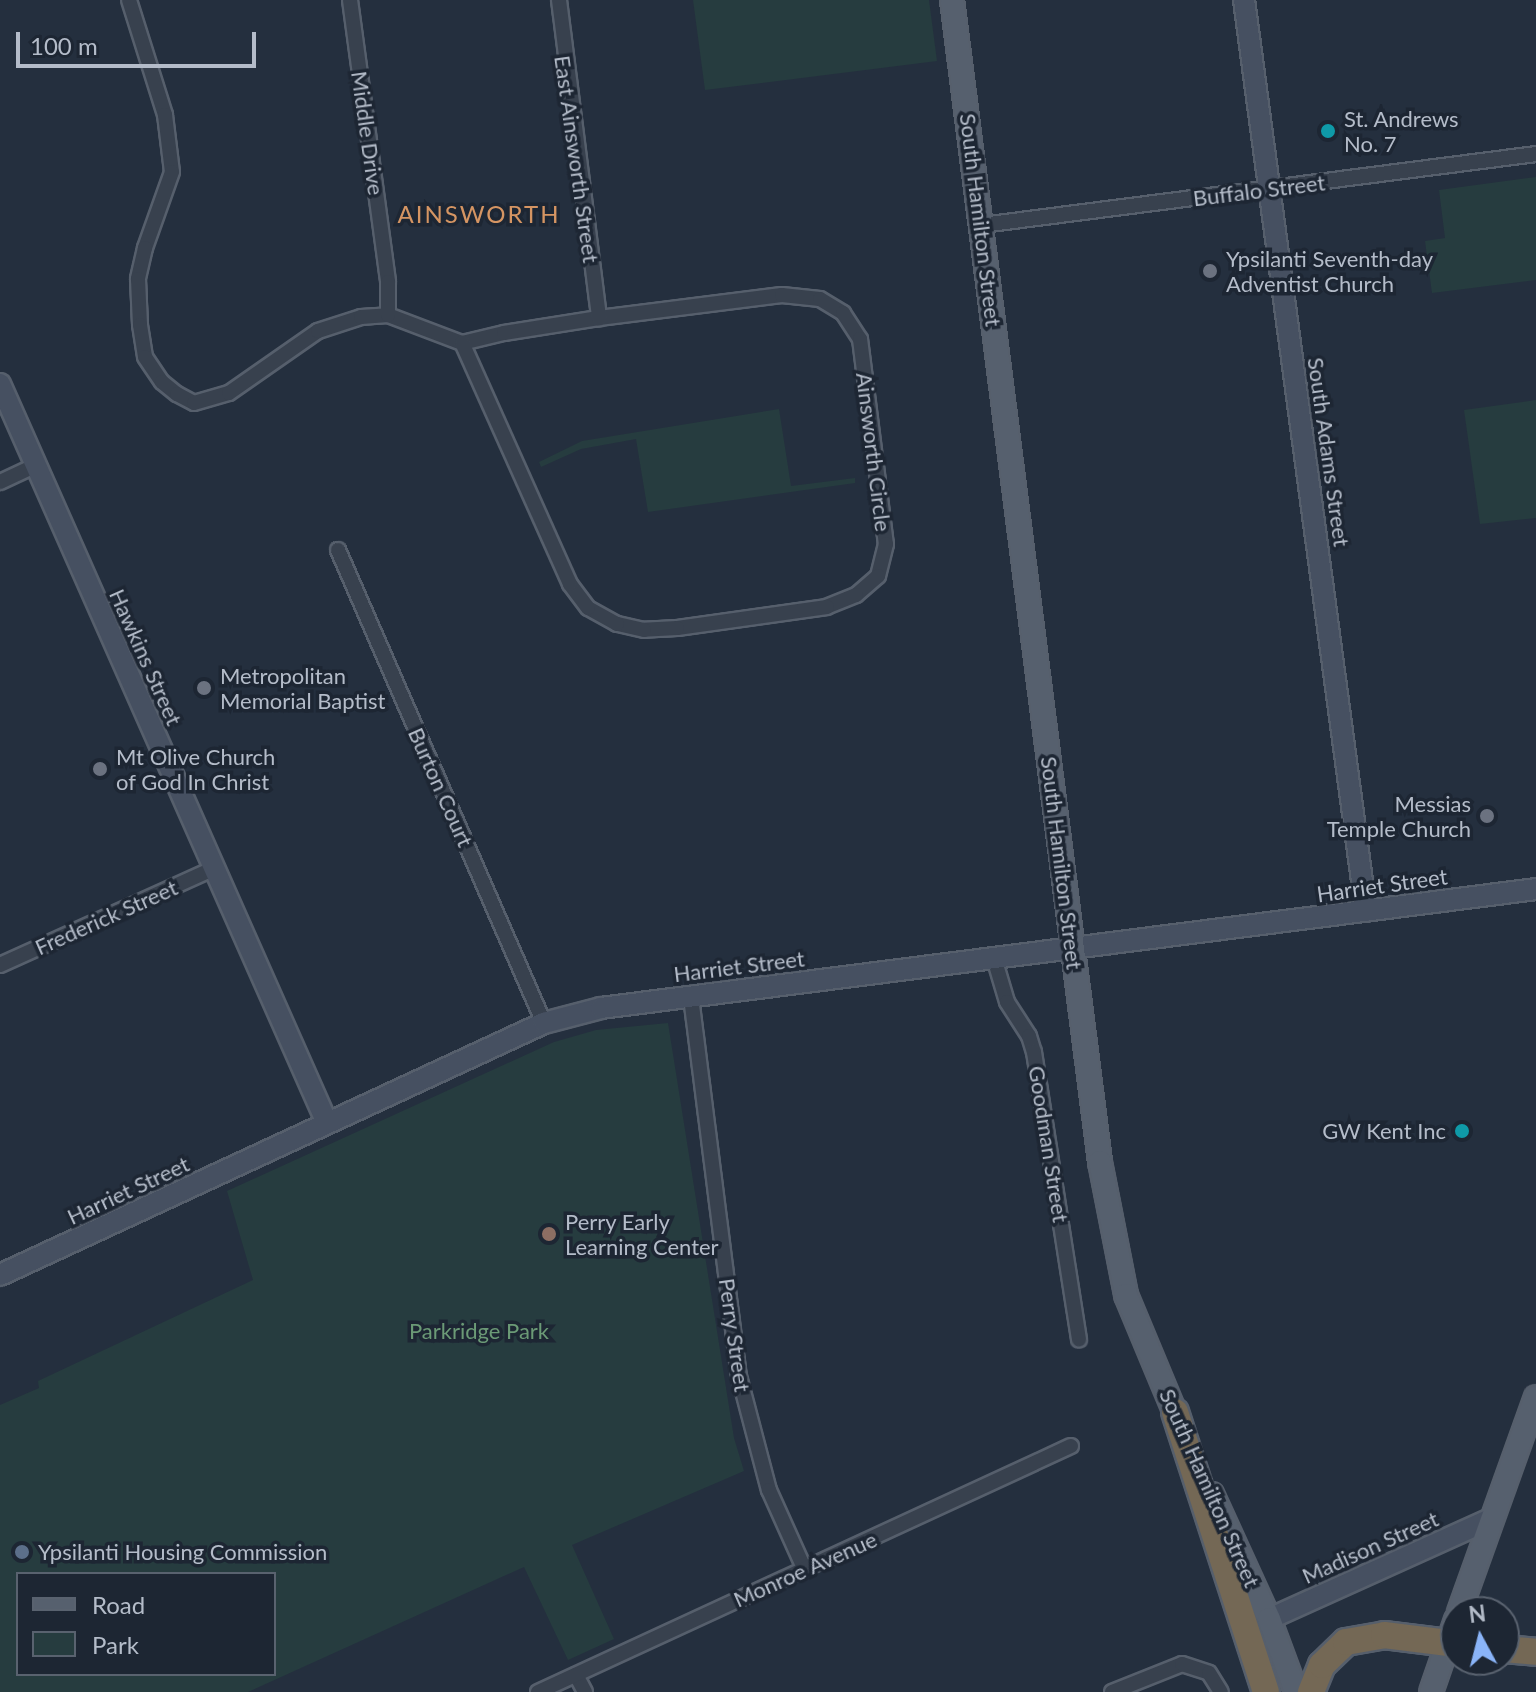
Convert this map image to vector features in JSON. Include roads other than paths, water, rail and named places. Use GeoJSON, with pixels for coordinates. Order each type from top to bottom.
{"type":"FeatureCollection","features":[{"type":"Feature","properties":{"kind":"highway"},"geometry":{"type":"LineString","coordinates":[[1175,1412],[1266,1692]]}},
{"type":"Feature","properties":{"kind":"highway"},"geometry":{"type":"LineString","coordinates":[[1311,1692],[1322,1665],[1346,1642],[1384,1635],[1440,1636]]}},
{"type":"Feature","properties":{"kind":"main road","name":"South Hamilton Street"},"geometry":{"type":"LineString","coordinates":[[952,0],[1072,948],[1116,1256],[1126,1295],[1175,1412],[1269,1619],[1296,1692]]}},
{"type":"Feature","properties":{"kind":"main road"},"geometry":{"type":"LineString","coordinates":[[1464,1596],[1536,1397]]}},
{"type":"Feature","properties":{"kind":"main road"},"geometry":{"type":"LineString","coordinates":[[1431,1692],[1440,1669]]}},
{"type":"Feature","properties":{"kind":"street"},"geometry":{"type":"LineString","coordinates":[[129,0],[165,115],[172,172],[145,248],[138,279],[145,357],[162,382],[194,403],[229,393],[318,331],[340,322],[388,315],[462,343]]}},
{"type":"Feature","properties":{"kind":"street","name":"Middle Drive"},"geometry":{"type":"LineString","coordinates":[[350,0],[388,282],[388,315]]}},
{"type":"Feature","properties":{"kind":"street","name":"East Ainsworth Street"},"geometry":{"type":"LineString","coordinates":[[559,0],[599,318]]}},
{"type":"Feature","properties":{"kind":"street","name":"South Adams Street"},"geometry":{"type":"LineString","coordinates":[[1244,0],[1366,911]]}},
{"type":"Feature","properties":{"kind":"street","name":"Buffalo Street"},"geometry":{"type":"LineString","coordinates":[[982,225],[1536,154]]}},
{"type":"Feature","properties":{"kind":"street","name":"Ainsworth Circle"},"geometry":{"type":"LineString","coordinates":[[782,295],[820,299],[843,313],[860,339],[886,544],[878,576],[856,595],[827,607],[677,628],[644,630],[617,624],[588,608],[570,584],[462,343],[599,318],[782,295]]}},
{"type":"Feature","properties":{"kind":"street","name":"Hawkins Street"},"geometry":{"type":"LineString","coordinates":[[0,384],[327,1123]]}},
{"type":"Feature","properties":{"kind":"street"},"geometry":{"type":"LineString","coordinates":[[0,482],[36,465]]}},
{"type":"Feature","properties":{"kind":"street","name":"Burton Court"},"geometry":{"type":"LineString","coordinates":[[338,550],[544,1023]]}},
{"type":"Feature","properties":{"kind":"street","name":"Frederick Street"},"geometry":{"type":"LineString","coordinates":[[2,959],[213,869]]}},
{"type":"Feature","properties":{"kind":"street","name":"Harriet Street"},"geometry":{"type":"LineString","coordinates":[[0,1275],[544,1023],[601,1008],[1536,889]]}},
{"type":"Feature","properties":{"kind":"street","name":"Goodman Street"},"geometry":{"type":"LineString","coordinates":[[994,958],[1007,1002],[1029,1036],[1034,1052],[1079,1339]]}},
{"type":"Feature","properties":{"kind":"street","name":"Perry Street"},"geometry":{"type":"LineString","coordinates":[[691,997],[739,1376],[769,1490],[804,1568]]}},
{"type":"Feature","properties":{"kind":"street","name":"Monroe Avenue"},"geometry":{"type":"LineString","coordinates":[[538,1692],[1071,1446]]}},
{"type":"Feature","properties":{"kind":"street","name":"Madison Street"},"geometry":{"type":"LineString","coordinates":[[1269,1619],[1490,1519]]}},
{"type":"Feature","properties":{"kind":"street"},"geometry":{"type":"LineString","coordinates":[[1112,1692],[1166,1667],[1182,1664],[1209,1673],[1221,1692]]}},
{"type":"Feature","properties":{"kind":"street"},"geometry":{"type":"LineString","coordinates":[[576,1675],[585,1692]]}},
{"type":"Feature","properties":{"kind":"place","name":"St. Andrews No. 7"},"geometry":{"type":"Point","coordinates":[1328,131]}},
{"type":"Feature","properties":{"kind":"place","name":"Ypsilanti Seventh-day Adventist Church"},"geometry":{"type":"Point","coordinates":[1210,271]}},
{"type":"Feature","properties":{"kind":"place","name":"Metropolitan Memorial Baptist"},"geometry":{"type":"Point","coordinates":[204,688]}},
{"type":"Feature","properties":{"kind":"place","name":"Mt Olive Church of God In Christ"},"geometry":{"type":"Point","coordinates":[100,769]}},
{"type":"Feature","properties":{"kind":"place","name":"Messias Temple Church"},"geometry":{"type":"Point","coordinates":[1487,816]}},
{"type":"Feature","properties":{"kind":"place","name":"GW Kent Inc"},"geometry":{"type":"Point","coordinates":[1462,1131]}},
{"type":"Feature","properties":{"kind":"place","name":"Perry Early Learning Center"},"geometry":{"type":"Point","coordinates":[549,1234]}},
{"type":"Feature","properties":{"kind":"place","name":"Ypsilanti Housing Commission"},"geometry":{"type":"Point","coordinates":[22,1552]}},
{"type":"Feature","properties":{"kind":"district","name":"AINSWORTH"},"geometry":{"type":"Point","coordinates":[479,214]}},
{"type":"Feature","properties":{"kind":"park label","name":"Parkridge Park"},"geometry":{"type":"Point","coordinates":[479,1331]}}]}
